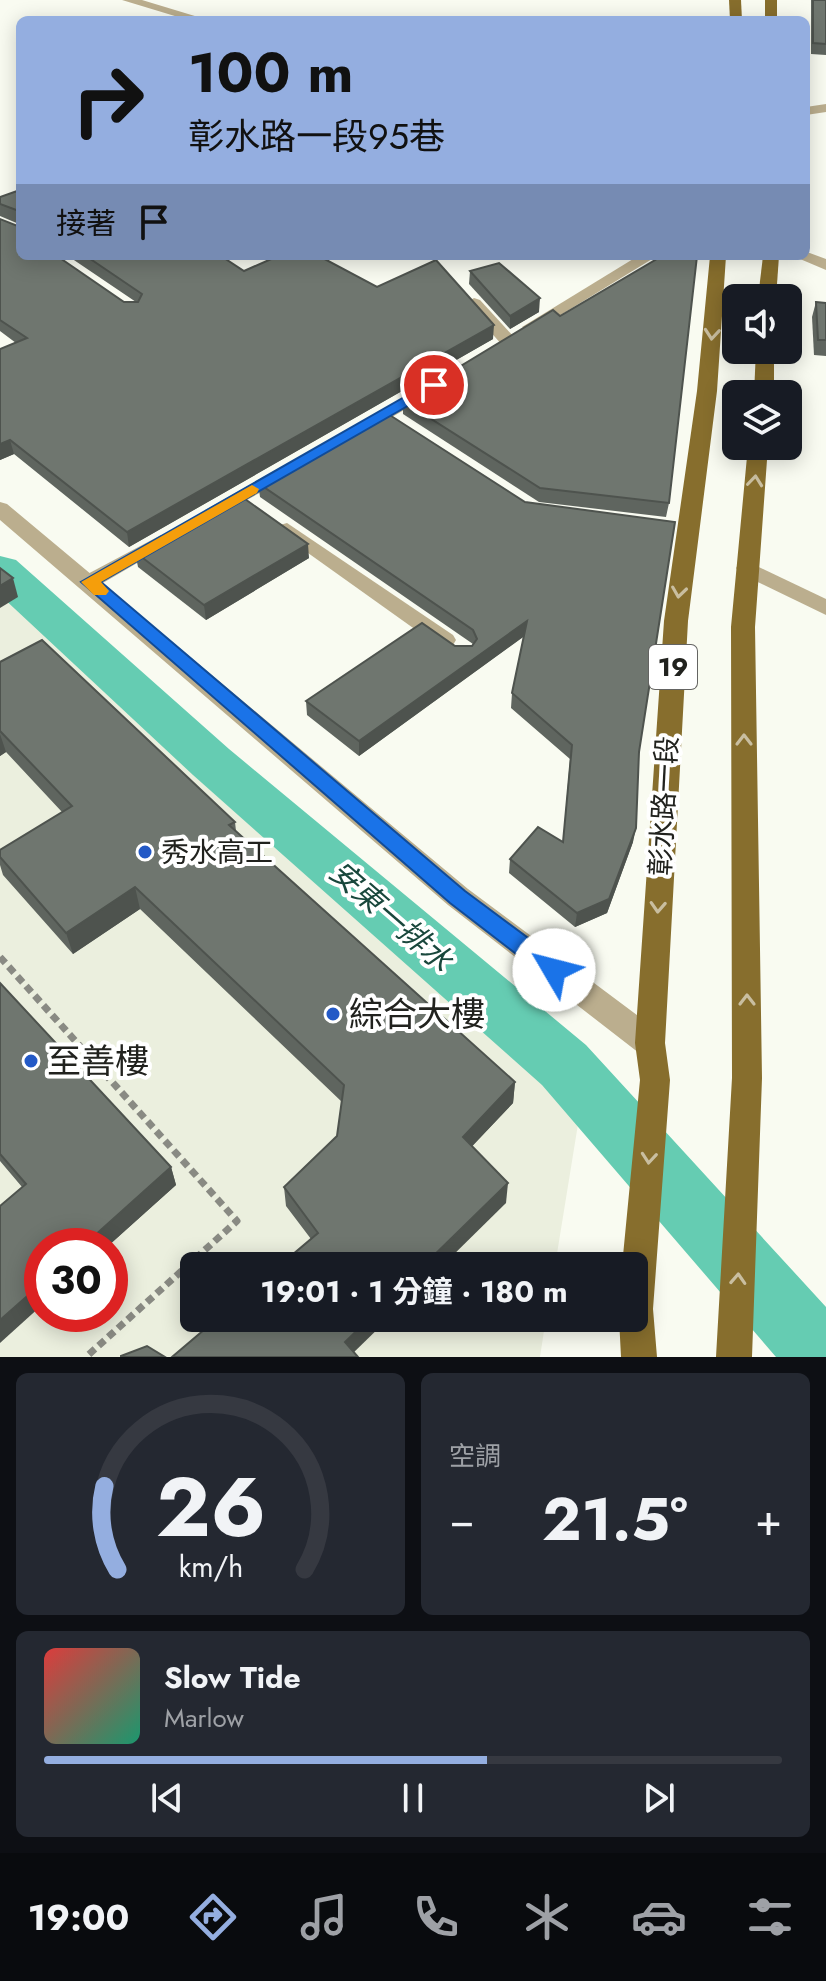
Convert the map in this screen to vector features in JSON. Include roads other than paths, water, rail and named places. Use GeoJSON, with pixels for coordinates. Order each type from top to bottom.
{"type":"FeatureCollection","features":[{"type":"Feature","properties":{"kind":"main road","name":"彰水路一段"},"geometry":{"type":"LineString","coordinates":[[639,1357],[636,1309],[655,1080],[650,1043],[680,527],[707,391],[718,260]]}},
{"type":"Feature","properties":{"kind":"main road"},"geometry":{"type":"LineString","coordinates":[[768,284],[771,260]]}},
{"type":"Feature","properties":{"kind":"main road"},"geometry":{"type":"LineString","coordinates":[[734,1357],[747,1078],[743,627],[757,460]]}},
{"type":"Feature","properties":{"kind":"street"},"geometry":{"type":"LineString","coordinates":[[128,0],[187,16]]}},
{"type":"Feature","properties":{"kind":"street"},"geometry":{"type":"LineString","coordinates":[[0,509],[458,897],[650,1043]]}},
{"type":"Feature","properties":{"kind":"lane"},"geometry":{"type":"LineString","coordinates":[[461,288],[501,345],[642,260]]}},
{"type":"Feature","properties":{"kind":"lane"},"geometry":{"type":"LineString","coordinates":[[346,436],[391,418],[440,381]]}},
{"type":"Feature","properties":{"kind":"lane"},"geometry":{"type":"LineString","coordinates":[[199,520],[253,505],[293,466]]}},
{"type":"Feature","properties":{"kind":"lane"},"geometry":{"type":"LineString","coordinates":[[253,505],[463,652]]}},
{"type":"Feature","properties":{"kind":"lane"},"geometry":{"type":"LineString","coordinates":[[89,582],[171,535]]}},
{"type":"Feature","properties":{"kind":"lane"},"geometry":{"type":"LineString","coordinates":[[746,568],[826,608]]}},
{"type":"Feature","properties":{"kind":"waterway","name":"安東一排水"},"geometry":{"type":"LineString","coordinates":[[0,570],[211,762],[564,1065],[823,1357]]}},
{"type":"Feature","properties":{"kind":"place","name":"秀水高工"},"geometry":{"type":"Point","coordinates":[145,852]}},
{"type":"Feature","properties":{"kind":"place","name":"綜合大樓"},"geometry":{"type":"Point","coordinates":[333,1014]}},
{"type":"Feature","properties":{"kind":"place","name":"至善樓"},"geometry":{"type":"Point","coordinates":[31,1061]}}]}
